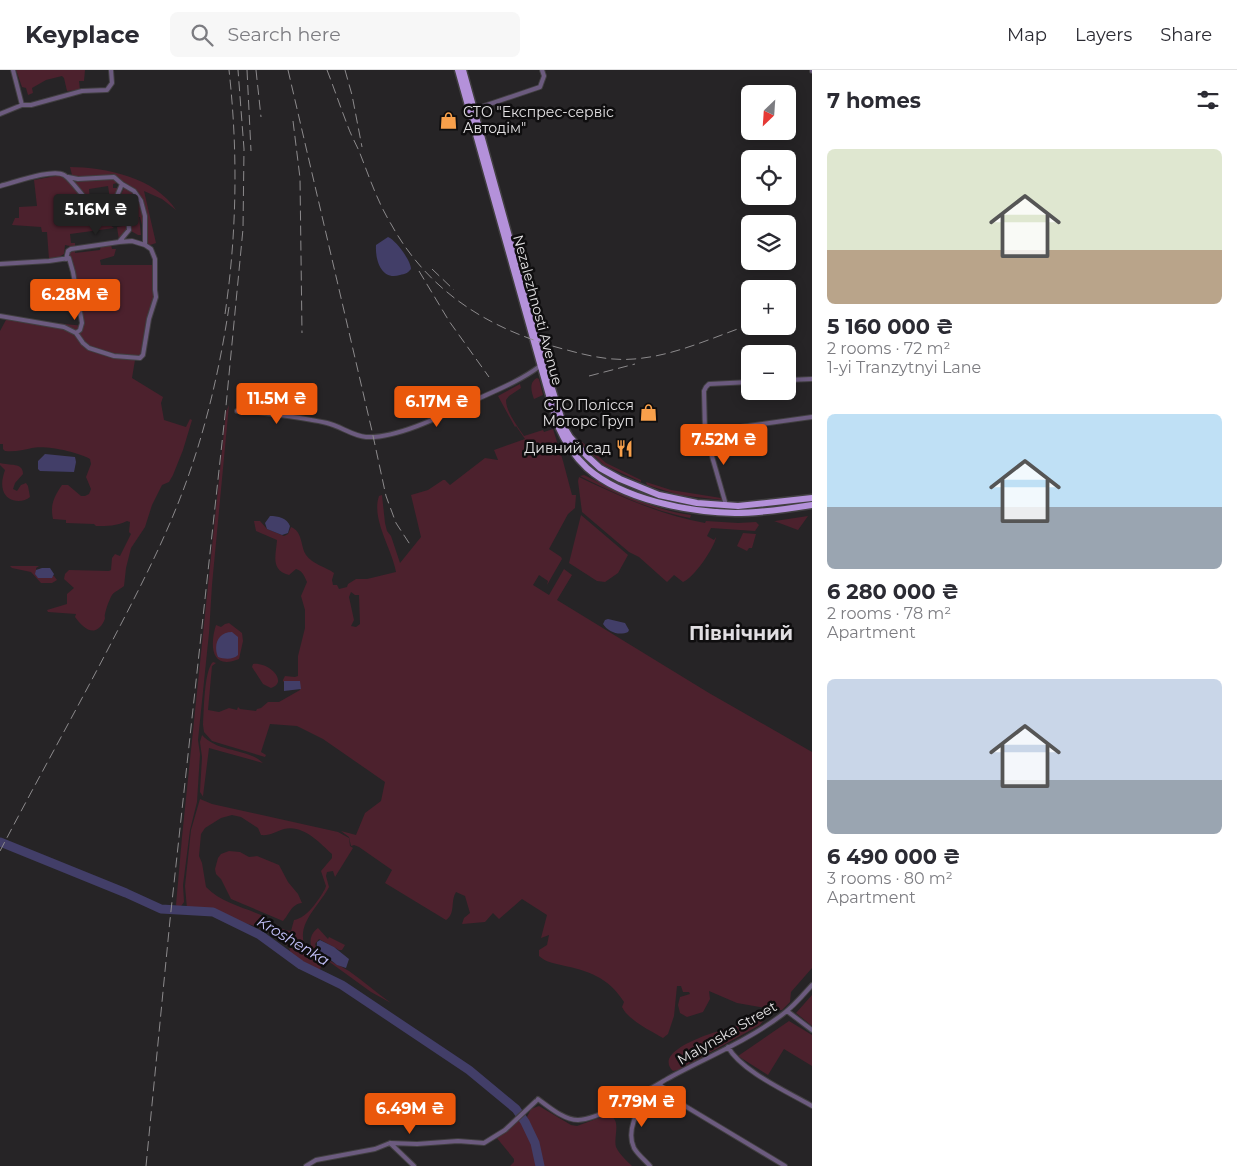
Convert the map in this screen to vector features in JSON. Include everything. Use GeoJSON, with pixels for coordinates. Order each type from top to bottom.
{"type":"FeatureCollection","features":[{"type":"Feature","properties":{"kind":"main road","name":"Nezalezhnosti Avenue"},"geometry":{"type":"LineString","coordinates":[[458,70],[473,110]]}},
{"type":"Feature","properties":{"kind":"main road","name":"Nezalezhnosti Avenue"},"geometry":{"type":"LineString","coordinates":[[463,70],[557,424],[574,453],[587,468],[610,483],[652,500],[708,511],[755,512],[812,505]]}},
{"type":"Feature","properties":{"kind":"main road","name":"Nezalezhnosti Avenue"},"geometry":{"type":"LineString","coordinates":[[542,364],[566,431],[594,463],[620,479],[659,495],[726,505],[772,504],[812,498]]}},
{"type":"Feature","properties":{"kind":"street"},"geometry":{"type":"LineString","coordinates":[[14,70],[22,105]]}},
{"type":"Feature","properties":{"kind":"street"},"geometry":{"type":"LineString","coordinates":[[0,114],[22,105],[31,105],[82,91],[104,92],[111,86],[111,70]]}},
{"type":"Feature","properties":{"kind":"street"},"geometry":{"type":"LineString","coordinates":[[473,110],[540,87],[544,76],[542,70]]}},
{"type":"Feature","properties":{"kind":"street"},"geometry":{"type":"LineString","coordinates":[[0,186],[56,173],[78,180],[116,178],[134,191],[141,201],[145,216],[145,245]]}},
{"type":"Feature","properties":{"kind":"street"},"geometry":{"type":"LineString","coordinates":[[68,177],[90,204],[114,203],[128,213],[130,227],[119,242]]}},
{"type":"Feature","properties":{"kind":"street"},"geometry":{"type":"LineString","coordinates":[[114,203],[122,184]]}},
{"type":"Feature","properties":{"kind":"street"},"geometry":{"type":"LineString","coordinates":[[0,316],[56,325],[72,330],[88,348],[114,356],[140,358],[143,355],[149,319],[156,296],[154,260],[151,249],[132,241],[71,248],[68,250],[67,259],[74,272],[82,323],[81,328],[76,333]]}},
{"type":"Feature","properties":{"kind":"street"},"geometry":{"type":"LineString","coordinates":[[0,264],[67,259]]}},
{"type":"Feature","properties":{"kind":"street"},"geometry":{"type":"LineString","coordinates":[[237,411],[248,410],[318,421],[338,426],[361,436],[373,437],[424,424],[516,382],[542,364]]}},
{"type":"Feature","properties":{"kind":"street"},"geometry":{"type":"LineString","coordinates":[[796,380],[812,379]]}},
{"type":"Feature","properties":{"kind":"street"},"geometry":{"type":"LineString","coordinates":[[726,505],[705,432],[704,394],[706,387],[713,384],[741,382]]}},
{"type":"Feature","properties":{"kind":"street"},"geometry":{"type":"LineString","coordinates":[[705,432],[812,417]]}},
{"type":"Feature","properties":{"kind":"street","name":"Malynska Street"},"geometry":{"type":"LineString","coordinates":[[390,1143],[417,1144],[458,1141],[484,1143],[505,1130],[537,1100],[569,1119],[579,1120],[612,1109],[764,1027],[787,1011],[812,985]]}},
{"type":"Feature","properties":{"kind":"street"},"geometry":{"type":"LineString","coordinates":[[787,1011],[812,1030]]}},
{"type":"Feature","properties":{"kind":"street"},"geometry":{"type":"LineString","coordinates":[[728,1047],[734,1057],[746,1068],[812,1106]]}},
{"type":"Feature","properties":{"kind":"street"},"geometry":{"type":"LineString","coordinates":[[659,1084],[684,1106],[785,1166]]}},
{"type":"Feature","properties":{"kind":"street"},"geometry":{"type":"LineString","coordinates":[[650,1090],[635,1117],[632,1133],[634,1147],[650,1166]]}},
{"type":"Feature","properties":{"kind":"street"},"geometry":{"type":"LineString","coordinates":[[306,1166],[316,1160],[375,1149],[390,1143],[414,1166]]}},
{"type":"Feature","properties":{"kind":"shaded area"},"geometry":{"type":"Polygon","coordinates":[[[16,70],[85,70],[84,81],[79,81],[80,90],[67,91],[62,76],[46,80],[32,88],[33,93],[28,95],[26,88],[22,87],[16,70]]]}},
{"type":"Feature","properties":{"kind":"shaded area"},"geometry":{"type":"Polygon","coordinates":[[[70,167],[99,169],[129,176],[143,182],[167,199],[176,210],[162,199],[144,191],[156,243],[150,245],[147,243],[146,217],[143,202],[133,188],[115,176],[73,176],[70,167]]]}},
{"type":"Feature","properties":{"kind":"shaded area"},"geometry":{"type":"Polygon","coordinates":[[[64,176],[85,201],[88,208],[106,208],[107,219],[103,220],[104,225],[110,225],[114,228],[70,234],[71,243],[75,243],[75,247],[65,245],[64,254],[49,259],[47,232],[42,232],[41,227],[12,225],[15,218],[19,218],[19,207],[37,206],[34,180],[64,176]]]}},
{"type":"Feature","properties":{"kind":"shaded area"},"geometry":{"type":"Polygon","coordinates":[[[115,180],[117,183],[113,184],[113,188],[119,188],[114,199],[110,199],[108,186],[89,189],[90,201],[74,183],[76,181],[115,180]]]}},
{"type":"Feature","properties":{"kind":"shaded area"},"geometry":{"type":"Polygon","coordinates":[[[124,188],[137,197],[141,207],[144,224],[142,225],[139,217],[141,235],[131,231],[130,212],[119,202],[124,188]]]}},
{"type":"Feature","properties":{"kind":"shaded area"},"geometry":{"type":"Polygon","coordinates":[[[112,205],[126,213],[128,228],[119,240],[117,227],[123,226],[121,212],[113,213],[112,205]]]}},
{"type":"Feature","properties":{"kind":"shaded area"},"geometry":{"type":"Polygon","coordinates":[[[388,237],[399,246],[409,261],[411,269],[402,275],[389,275],[384,272],[378,263],[376,245],[388,237]]]}},
{"type":"Feature","properties":{"kind":"shaded area"},"geometry":{"type":"Polygon","coordinates":[[[111,245],[112,249],[116,249],[114,256],[100,260],[101,265],[154,265],[154,300],[142,353],[135,360],[132,378],[163,397],[161,403],[164,420],[186,427],[190,419],[192,420],[173,475],[169,482],[162,485],[152,505],[145,527],[131,548],[124,586],[112,595],[104,621],[97,630],[93,631],[82,625],[75,617],[76,614],[48,612],[47,610],[67,604],[67,594],[74,588],[64,579],[65,574],[69,570],[111,570],[112,558],[115,554],[120,556],[131,534],[129,532],[130,522],[96,526],[94,524],[66,523],[66,520],[53,519],[53,501],[62,485],[68,485],[81,496],[89,494],[91,489],[86,477],[91,464],[90,459],[53,448],[38,447],[19,451],[5,451],[3,449],[3,444],[0,444],[0,331],[7,318],[84,326],[80,299],[69,253],[75,249],[75,253],[100,250],[101,246],[111,245]]]}},
{"type":"Feature","properties":{"kind":"shaded area"},"geometry":{"type":"Polygon","coordinates":[[[537,378],[539,379],[543,395],[534,399],[532,384],[537,378]]]}},
{"type":"Feature","properties":{"kind":"shaded area"},"geometry":{"type":"Polygon","coordinates":[[[520,384],[521,388],[506,400],[510,414],[524,436],[553,429],[572,495],[576,495],[575,508],[568,514],[549,549],[562,559],[547,585],[548,581],[539,575],[533,585],[549,595],[564,569],[572,575],[557,600],[709,693],[812,752],[812,968],[791,992],[790,1002],[782,1010],[737,1003],[709,991],[710,999],[703,1012],[687,1017],[680,1013],[678,1005],[680,997],[690,994],[689,992],[683,992],[681,986],[677,986],[674,1016],[668,1034],[663,1038],[640,1025],[629,1016],[622,1007],[624,1002],[618,993],[597,976],[549,962],[539,956],[539,950],[547,945],[549,935],[541,938],[547,915],[522,899],[499,919],[493,913],[485,922],[462,924],[464,918],[470,913],[465,896],[456,892],[451,914],[446,920],[385,883],[392,870],[359,847],[351,846],[349,837],[341,831],[356,835],[365,813],[381,801],[385,782],[323,739],[297,726],[270,724],[261,752],[266,755],[265,757],[212,741],[204,732],[206,682],[210,666],[213,662],[216,663],[212,666],[208,710],[219,712],[229,708],[237,710],[238,707],[240,709],[256,711],[268,702],[279,702],[300,690],[300,681],[283,682],[283,680],[285,676],[298,676],[298,656],[305,628],[305,610],[301,596],[307,582],[303,574],[296,569],[289,575],[279,570],[275,556],[277,540],[256,531],[254,521],[260,521],[267,529],[284,536],[288,534],[291,527],[295,529],[298,532],[306,555],[312,561],[334,573],[333,585],[337,585],[339,589],[347,587],[348,584],[356,579],[367,579],[396,572],[380,524],[377,505],[379,496],[382,495],[387,531],[391,536],[400,563],[421,537],[411,495],[428,490],[443,480],[450,485],[485,458],[498,460],[494,450],[525,439],[515,427],[498,396],[520,384]],[[351,592],[349,597],[354,620],[351,626],[356,627],[360,624],[359,595],[351,592]]]}},
{"type":"Feature","properties":{"kind":"shaded area"},"geometry":{"type":"Polygon","coordinates":[[[229,405],[198,740],[200,754],[197,802],[190,830],[183,885],[184,902],[179,909],[176,905],[182,837],[226,412],[229,405]]]}},
{"type":"Feature","properties":{"kind":"shaded area"},"geometry":{"type":"Polygon","coordinates":[[[581,441],[606,463],[641,480],[641,482],[604,465],[582,445],[581,441]]]}},
{"type":"Feature","properties":{"kind":"shaded area"},"geometry":{"type":"Polygon","coordinates":[[[45,454],[75,457],[74,472],[40,471],[38,469],[38,461],[45,454]]]}},
{"type":"Feature","properties":{"kind":"shaded area"},"geometry":{"type":"Polygon","coordinates":[[[0,463],[15,465],[21,468],[23,474],[15,483],[13,489],[17,491],[21,485],[26,483],[30,497],[23,501],[15,501],[7,497],[2,485],[5,470],[0,463]]]}},
{"type":"Feature","properties":{"kind":"shaded area"},"geometry":{"type":"Polygon","coordinates":[[[584,475],[650,505],[691,515],[690,518],[661,511],[634,501],[580,476],[584,475]]]}},
{"type":"Feature","properties":{"kind":"shaded area"},"geometry":{"type":"Polygon","coordinates":[[[579,477],[640,504],[671,515],[705,523],[706,521],[756,522],[759,525],[755,531],[711,528],[707,536],[714,540],[716,537],[715,542],[698,569],[683,582],[674,575],[667,582],[582,512],[579,477]]]}},
{"type":"Feature","properties":{"kind":"shaded area"},"geometry":{"type":"Polygon","coordinates":[[[646,482],[671,490],[721,498],[722,500],[679,495],[647,485],[646,482]]]}},
{"type":"Feature","properties":{"kind":"shaded area"},"geometry":{"type":"Polygon","coordinates":[[[581,515],[628,555],[618,573],[605,582],[597,581],[569,563],[581,515]]]}},
{"type":"Feature","properties":{"kind":"shaded area"},"geometry":{"type":"Polygon","coordinates":[[[270,516],[279,517],[287,521],[290,526],[288,533],[282,535],[267,529],[265,523],[270,516]]]}},
{"type":"Feature","properties":{"kind":"shaded area"},"geometry":{"type":"Polygon","coordinates":[[[808,516],[798,530],[774,521],[775,521],[808,516]]]}},
{"type":"Feature","properties":{"kind":"shaded area"},"geometry":{"type":"Polygon","coordinates":[[[743,533],[756,534],[752,548],[749,548],[747,551],[737,546],[743,533]]]}},
{"type":"Feature","properties":{"kind":"shaded area"},"geometry":{"type":"Polygon","coordinates":[[[10,566],[39,566],[36,568],[37,576],[54,576],[57,580],[52,583],[41,583],[31,572],[10,566]]]}},
{"type":"Feature","properties":{"kind":"shaded area"},"geometry":{"type":"Polygon","coordinates":[[[50,568],[54,574],[52,578],[38,578],[35,574],[36,570],[50,568]]]}},
{"type":"Feature","properties":{"kind":"shaded area"},"geometry":{"type":"Polygon","coordinates":[[[608,619],[625,623],[629,630],[628,632],[617,633],[608,629],[603,624],[608,619]]]}},
{"type":"Feature","properties":{"kind":"shaded area"},"geometry":{"type":"Polygon","coordinates":[[[229,623],[242,633],[243,641],[239,659],[229,662],[217,659],[214,654],[213,640],[216,625],[221,627],[229,623]]]}},
{"type":"Feature","properties":{"kind":"shaded area"},"geometry":{"type":"Polygon","coordinates":[[[232,632],[238,637],[238,655],[226,659],[218,657],[216,648],[218,640],[223,634],[232,632]]]}},
{"type":"Feature","properties":{"kind":"shaded area"},"geometry":{"type":"Polygon","coordinates":[[[253,664],[265,666],[275,673],[278,681],[276,685],[271,688],[263,684],[252,667],[253,664]]]}},
{"type":"Feature","properties":{"kind":"shaded area"},"geometry":{"type":"Polygon","coordinates":[[[284,681],[300,681],[301,689],[284,691],[284,681]]]}},
{"type":"Feature","properties":{"kind":"shaded area"},"geometry":{"type":"Polygon","coordinates":[[[202,735],[216,745],[257,758],[263,763],[209,748],[204,798],[200,792],[202,757],[200,742],[202,735]]]}},
{"type":"Feature","properties":{"kind":"shaded area"},"geometry":{"type":"Polygon","coordinates":[[[200,799],[212,804],[338,832],[349,838],[350,846],[353,848],[335,877],[333,871],[327,872],[326,876],[329,887],[310,916],[303,931],[303,940],[306,948],[321,962],[320,969],[297,961],[291,955],[289,947],[264,929],[209,912],[197,913],[187,909],[185,886],[191,830],[200,799]],[[232,815],[221,818],[205,828],[201,834],[199,856],[206,887],[226,901],[263,916],[280,928],[291,931],[294,920],[299,919],[316,904],[325,889],[326,886],[321,871],[332,858],[332,854],[317,840],[298,829],[284,829],[267,835],[261,835],[258,828],[241,817],[232,815]]]}},
{"type":"Feature","properties":{"kind":"shaded area"},"geometry":{"type":"Polygon","coordinates":[[[229,851],[240,852],[249,857],[257,856],[279,865],[302,903],[295,905],[283,921],[231,899],[215,869],[221,854],[229,851]]]}},
{"type":"Feature","properties":{"kind":"shaded area"},"geometry":{"type":"Polygon","coordinates":[[[318,928],[328,939],[329,937],[345,945],[342,950],[339,950],[319,939],[315,944],[320,953],[349,971],[391,1003],[371,992],[313,950],[311,938],[318,928]]]}},
{"type":"Feature","properties":{"kind":"shaded area"},"geometry":{"type":"Polygon","coordinates":[[[320,940],[334,947],[349,959],[346,968],[337,965],[317,949],[317,942],[320,940]]]}},
{"type":"Feature","properties":{"kind":"shaded area"},"geometry":{"type":"Polygon","coordinates":[[[812,995],[812,1026],[796,1013],[812,995]]]}},
{"type":"Feature","properties":{"kind":"shaded area"},"geometry":{"type":"Polygon","coordinates":[[[759,1020],[763,1021],[760,1025],[673,1071],[669,1062],[674,1053],[685,1045],[701,1037],[759,1020]]]}},
{"type":"Feature","properties":{"kind":"shaded area"},"geometry":{"type":"Polygon","coordinates":[[[789,1021],[812,1035],[812,1066],[784,1049],[768,1075],[738,1056],[789,1021]]]}},
{"type":"Feature","properties":{"kind":"shaded area"},"geometry":{"type":"Polygon","coordinates":[[[539,1106],[571,1125],[577,1126],[607,1115],[612,1117],[616,1124],[616,1147],[632,1166],[510,1166],[514,1159],[496,1137],[520,1115],[525,1121],[531,1109],[539,1106]]]}},
{"type":"Feature","properties":{"kind":"waterway","name":"Kroshenka"},"geometry":{"type":"LineString","coordinates":[[0,842],[161,909],[213,912],[260,935],[301,965],[342,985],[469,1070],[516,1109],[525,1122],[535,1143],[540,1166]]}},
{"type":"Feature","properties":{"kind":"railway"},"geometry":{"type":"LineString","coordinates":[[225,314],[232,253],[235,192],[234,131],[229,70]]}},
{"type":"Feature","properties":{"kind":"railway"},"geometry":{"type":"LineString","coordinates":[[146,1166],[243,229],[244,149],[238,70]]}},
{"type":"Feature","properties":{"kind":"railway"},"geometry":{"type":"LineString","coordinates":[[247,70],[251,151]]}},
{"type":"Feature","properties":{"kind":"railway"},"geometry":{"type":"LineString","coordinates":[[256,70],[261,117]]}},
{"type":"Feature","properties":{"kind":"railway"},"geometry":{"type":"LineString","coordinates":[[288,70],[386,496],[396,523],[411,546]]}},
{"type":"Feature","properties":{"kind":"railway"},"geometry":{"type":"LineString","coordinates":[[327,70],[348,127],[386,215],[406,248],[424,270],[465,306],[513,332],[539,342],[600,358],[634,359],[663,354],[741,328]]}},
{"type":"Feature","properties":{"kind":"railway"},"geometry":{"type":"LineString","coordinates":[[345,70],[362,147]]}},
{"type":"Feature","properties":{"kind":"railway"},"geometry":{"type":"LineString","coordinates":[[293,121],[300,178],[302,333]]}},
{"type":"Feature","properties":{"kind":"railway"},"geometry":{"type":"LineString","coordinates":[[432,269],[454,290]]}},
{"type":"Feature","properties":{"kind":"railway"},"geometry":{"type":"LineString","coordinates":[[419,271],[449,321],[489,377]]}},
{"type":"Feature","properties":{"kind":"railway"},"geometry":{"type":"LineString","coordinates":[[0,851],[94,676],[154,558],[171,520],[188,477],[203,429],[215,381],[229,307]]}},
{"type":"Feature","properties":{"kind":"railway"},"geometry":{"type":"LineString","coordinates":[[589,376],[635,364]]}},
{"type":"Feature","properties":{"kind":"place","name":"СТО \"Експрес-сервіс Автодім\""},"geometry":{"type":"Point","coordinates":[449,120]}},
{"type":"Feature","properties":{"kind":"place","name":"СТО Полісся Моторс Груп"},"geometry":{"type":"Point","coordinates":[648,413]}},
{"type":"Feature","properties":{"kind":"place","name":"Дивний сад"},"geometry":{"type":"Point","coordinates":[625,448]}},
{"type":"Feature","properties":{"kind":"district","name":"Північний"},"geometry":{"type":"Point","coordinates":[741,633]}}]}
